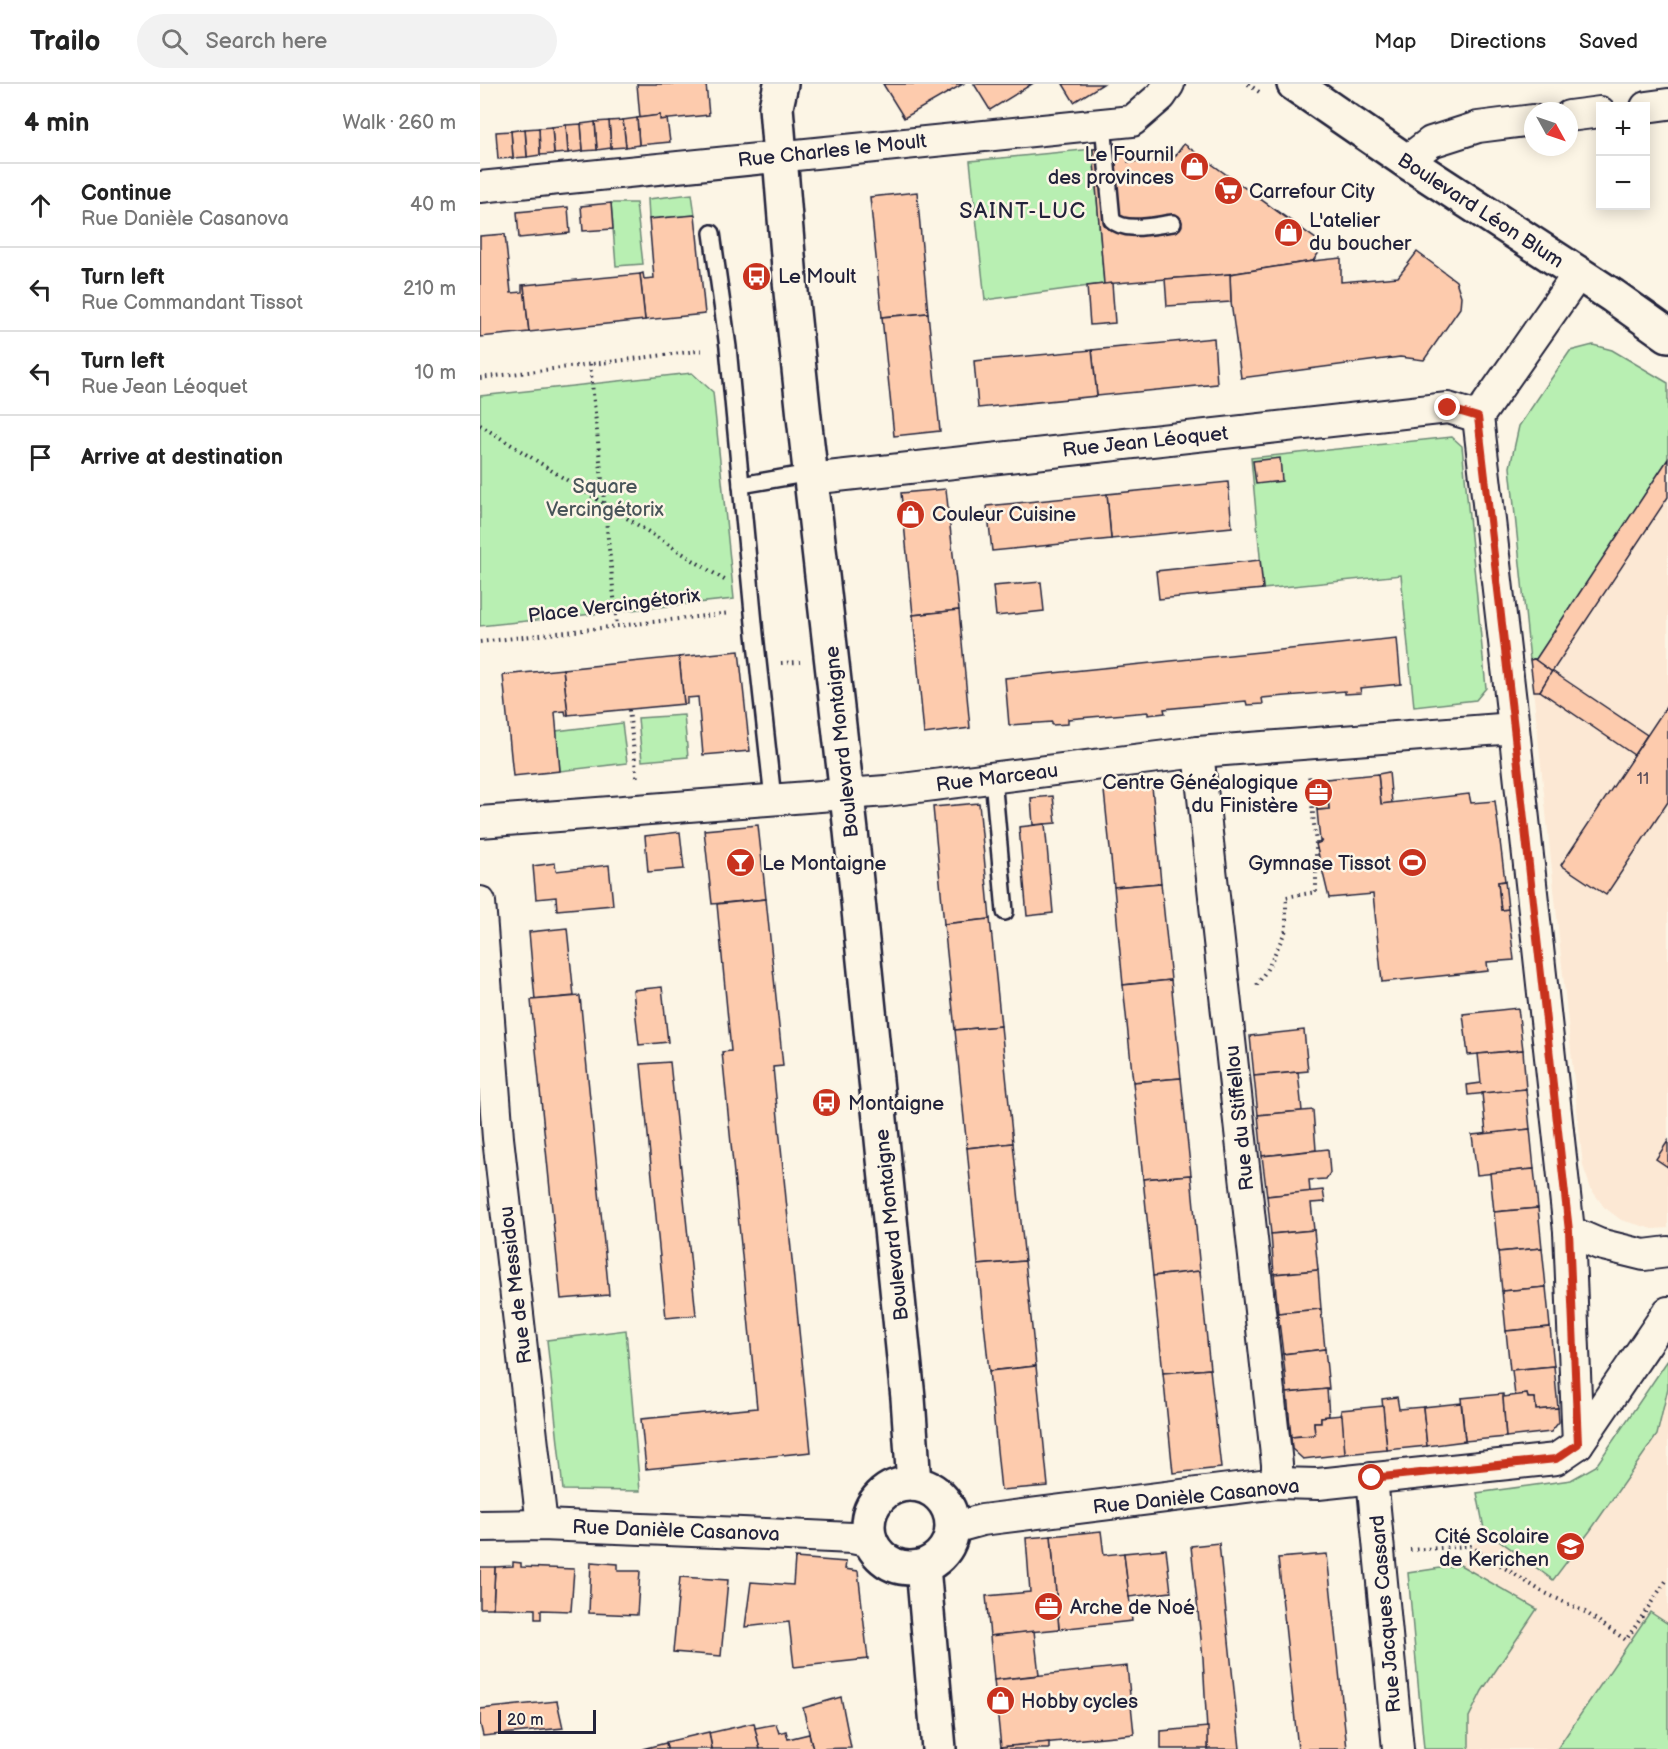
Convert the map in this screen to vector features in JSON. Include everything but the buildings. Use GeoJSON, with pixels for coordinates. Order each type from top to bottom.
{"type":"FeatureCollection","features":[{"type":"Feature","properties":{"kind":"main road","name":"Boulevard Léon Blum"},"geometry":{"type":"LineString","coordinates":[[1294,84],[1668,335]]}},
{"type":"Feature","properties":{"kind":"main road","name":"Boulevard Montaigne"},"geometry":{"type":"LineString","coordinates":[[773,92],[810,476],[847,794],[908,1398],[914,1484]]}},
{"type":"Feature","properties":{"kind":"main road"},"geometry":{"type":"LineString","coordinates":[[914,1484],[930,1489],[942,1498],[950,1512],[953,1528],[949,1545],[938,1559],[923,1567],[902,1569],[883,1559],[871,1542],[868,1528],[870,1514],[877,1501],[887,1491],[914,1484]]}},
{"type":"Feature","properties":{"kind":"main road"},"geometry":{"type":"LineString","coordinates":[[923,1567],[939,1749]]}},
{"type":"Feature","properties":{"kind":"street","name":"Rue Charles le Moult"},"geometry":{"type":"LineString","coordinates":[[480,187],[1132,121],[1161,96],[1169,84]]}},
{"type":"Feature","properties":{"kind":"street"},"geometry":{"type":"LineString","coordinates":[[1650,106],[1668,104]]}},
{"type":"Feature","properties":{"kind":"street"},"geometry":{"type":"LineString","coordinates":[[1578,115],[1596,113]]}},
{"type":"Feature","properties":{"kind":"street"},"geometry":{"type":"LineString","coordinates":[[1406,161],[1431,142],[1478,127],[1524,121]]}},
{"type":"Feature","properties":{"kind":"street"},"geometry":{"type":"LineString","coordinates":[[1578,274],[1478,417],[1569,1231],[1578,1444]]}},
{"type":"Feature","properties":{"kind":"street","name":"Rue Jean Léoquet"},"geometry":{"type":"LineString","coordinates":[[810,476],[1448,408],[1478,417]]}},
{"type":"Feature","properties":{"kind":"street","name":"Rue Marceau"},"geometry":{"type":"LineString","coordinates":[[480,822],[886,791],[1198,752],[1514,728]]}},
{"type":"Feature","properties":{"kind":"street","name":"Rue du Stiffellou"},"geometry":{"type":"LineString","coordinates":[[1198,752],[1277,1464],[1277,1483]]}},
{"type":"Feature","properties":{"kind":"street","name":"Rue de Messidou"},"geometry":{"type":"LineString","coordinates":[[480,902],[489,1139],[542,1525]]}},
{"type":"Feature","properties":{"kind":"street"},"geometry":{"type":"LineString","coordinates":[[1569,1231],[1599,1244],[1644,1255],[1668,1252]]}},
{"type":"Feature","properties":{"kind":"street"},"geometry":{"type":"LineString","coordinates":[[1578,1444],[1668,1312]]}},
{"type":"Feature","properties":{"kind":"street","name":"Rue Danièle Casanova"},"geometry":{"type":"LineString","coordinates":[[953,1528],[982,1520],[1277,1483],[1318,1484],[1556,1459],[1578,1444]]}},
{"type":"Feature","properties":{"kind":"street","name":"Rue Jacques Cassard"},"geometry":{"type":"LineString","coordinates":[[1372,1478],[1398,1749]]}},
{"type":"Feature","properties":{"kind":"street","name":"Rue Danièle Casanova"},"geometry":{"type":"LineString","coordinates":[[480,1526],[542,1525],[852,1538],[871,1542]]}},
{"type":"Feature","properties":{"kind":"lane"},"geometry":{"type":"LineString","coordinates":[[1103,124],[1112,220],[1125,228],[1173,224]]}},
{"type":"Feature","properties":{"kind":"lane"},"geometry":{"type":"LineString","coordinates":[[712,233],[728,347],[773,799]]}},
{"type":"Feature","properties":{"kind":"lane"},"geometry":{"type":"LineString","coordinates":[[741,485],[810,476]]}},
{"type":"Feature","properties":{"kind":"lane"},"geometry":{"type":"LineString","coordinates":[[993,778],[1005,912]]}},
{"type":"Feature","properties":{"kind":"path"},"geometry":{"type":"LineString","coordinates":[[480,378],[728,347]]}},
{"type":"Feature","properties":{"kind":"path"},"geometry":{"type":"LineString","coordinates":[[590,364],[617,626]]}},
{"type":"Feature","properties":{"kind":"path"},"geometry":{"type":"LineString","coordinates":[[480,425],[604,504],[752,604]]}},
{"type":"Feature","properties":{"kind":"path","name":"Place Vercingétorix"},"geometry":{"type":"LineString","coordinates":[[480,642],[617,626],[752,604]]}},
{"type":"Feature","properties":{"kind":"path"},"geometry":{"type":"LineString","coordinates":[[759,665],[831,659]]}},
{"type":"Feature","properties":{"kind":"path"},"geometry":{"type":"LineString","coordinates":[[629,710],[641,809]]}},
{"type":"Feature","properties":{"kind":"path"},"geometry":{"type":"LineString","coordinates":[[1228,1020],[1254,989],[1269,966],[1286,930],[1286,897],[1316,892],[1316,844],[1305,744]]}},
{"type":"Feature","properties":{"kind":"path"},"geometry":{"type":"LineString","coordinates":[[1379,1553],[1470,1546],[1541,1591],[1585,1612],[1626,1640],[1668,1578]]}},
{"type":"Feature","properties":{"kind":"shaded area"},"geometry":{"type":"Polygon","coordinates":[[[1668,459],[1668,1228],[1653,1229],[1621,1220],[1604,1207],[1591,1189],[1583,1166],[1530,660],[1536,659],[1668,459]]]}},
{"type":"Feature","properties":{"kind":"shaded area","name":"Cité Scolaire de Kerichen"},"geometry":{"type":"Polygon","coordinates":[[[1668,1360],[1668,1749],[1424,1749],[1408,1573],[1460,1565],[1484,1529],[1477,1493],[1571,1480],[1596,1466],[1668,1360]]]}},
{"type":"Feature","properties":{"kind":"green space"},"geometry":{"type":"Polygon","coordinates":[[[1093,149],[1104,284],[985,300],[970,161],[1093,149]]]}},
{"type":"Feature","properties":{"kind":"green space"},"geometry":{"type":"Polygon","coordinates":[[[692,194],[695,215],[649,219],[648,199],[692,194]]]}},
{"type":"Feature","properties":{"kind":"green space"},"geometry":{"type":"Polygon","coordinates":[[[611,203],[636,203],[643,264],[616,266],[611,203]]]}},
{"type":"Feature","properties":{"kind":"green space"},"geometry":{"type":"Polygon","coordinates":[[[1593,345],[1612,350],[1668,383],[1668,459],[1536,659],[1530,660],[1510,467],[1519,426],[1570,351],[1593,345]]]}},
{"type":"Feature","properties":{"kind":"green space","name":"Square Vercingétorix"},"geometry":{"type":"Polygon","coordinates":[[[692,373],[713,392],[734,599],[480,626],[480,396],[692,373]]]}},
{"type":"Feature","properties":{"kind":"green space"},"geometry":{"type":"Polygon","coordinates":[[[1452,437],[1462,446],[1486,688],[1476,700],[1414,707],[1401,575],[1263,589],[1251,458],[1452,437]]]}},
{"type":"Feature","properties":{"kind":"green space"},"geometry":{"type":"Polygon","coordinates":[[[684,715],[688,757],[642,761],[638,718],[684,715]]]}},
{"type":"Feature","properties":{"kind":"green space"},"geometry":{"type":"Polygon","coordinates":[[[622,723],[627,763],[560,771],[556,731],[622,723]]]}},
{"type":"Feature","properties":{"kind":"green space"},"geometry":{"type":"Polygon","coordinates":[[[626,1330],[640,1491],[563,1490],[547,1340],[626,1330]]]}},
{"type":"Feature","properties":{"kind":"green space"},"geometry":{"type":"Polygon","coordinates":[[[1668,1360],[1668,1388],[1657,1435],[1553,1580],[1484,1529],[1477,1493],[1571,1480],[1596,1466],[1668,1360]]]}},
{"type":"Feature","properties":{"kind":"green space"},"geometry":{"type":"Polygon","coordinates":[[[1460,1565],[1537,1609],[1482,1691],[1469,1717],[1469,1749],[1424,1749],[1408,1573],[1460,1565]]]}},
{"type":"Feature","properties":{"kind":"green space"},"geometry":{"type":"Polygon","coordinates":[[[1650,1612],[1668,1624],[1668,1749],[1557,1749],[1650,1612]]]}},
{"type":"Feature","properties":{"kind":"place","name":"Le Fournil des provinces"},"geometry":{"type":"Point","coordinates":[1195,166]}},
{"type":"Feature","properties":{"kind":"place","name":"Carrefour City"},"geometry":{"type":"Point","coordinates":[1228,191]}},
{"type":"Feature","properties":{"kind":"place","name":"L'atelier du boucher"},"geometry":{"type":"Point","coordinates":[1288,232]}},
{"type":"Feature","properties":{"kind":"place","name":"Le Moult"},"geometry":{"type":"Point","coordinates":[757,276]}},
{"type":"Feature","properties":{"kind":"place","name":"Couleur Cuisine"},"geometry":{"type":"Point","coordinates":[911,514]}},
{"type":"Feature","properties":{"kind":"place","name":"Centre Généalogique du Finistère"},"geometry":{"type":"Point","coordinates":[1319,793]}},
{"type":"Feature","properties":{"kind":"place","name":"Le Montaigne"},"geometry":{"type":"Point","coordinates":[741,863]}},
{"type":"Feature","properties":{"kind":"place","name":"Gymnase Tissot"},"geometry":{"type":"Point","coordinates":[1412,863]}},
{"type":"Feature","properties":{"kind":"place","name":"Montaigne"},"geometry":{"type":"Point","coordinates":[827,1103]}},
{"type":"Feature","properties":{"kind":"place","name":"Cité Scolaire de Kerichen"},"geometry":{"type":"Point","coordinates":[1570,1547]}},
{"type":"Feature","properties":{"kind":"place","name":"Arche de Noé"},"geometry":{"type":"Point","coordinates":[1049,1607]}},
{"type":"Feature","properties":{"kind":"place","name":"Hobby cycles"},"geometry":{"type":"Point","coordinates":[1000,1701]}},
{"type":"Feature","properties":{"kind":"district","name":"SAINT-LUC"},"geometry":{"type":"Point","coordinates":[1023,210]}},
{"type":"Feature","properties":{"kind":"route"},"geometry":{"type":"LineString","coordinates":[[1372,1478],[1556,1459],[1578,1444],[1569,1231],[1478,417],[1448,408]]}}]}
